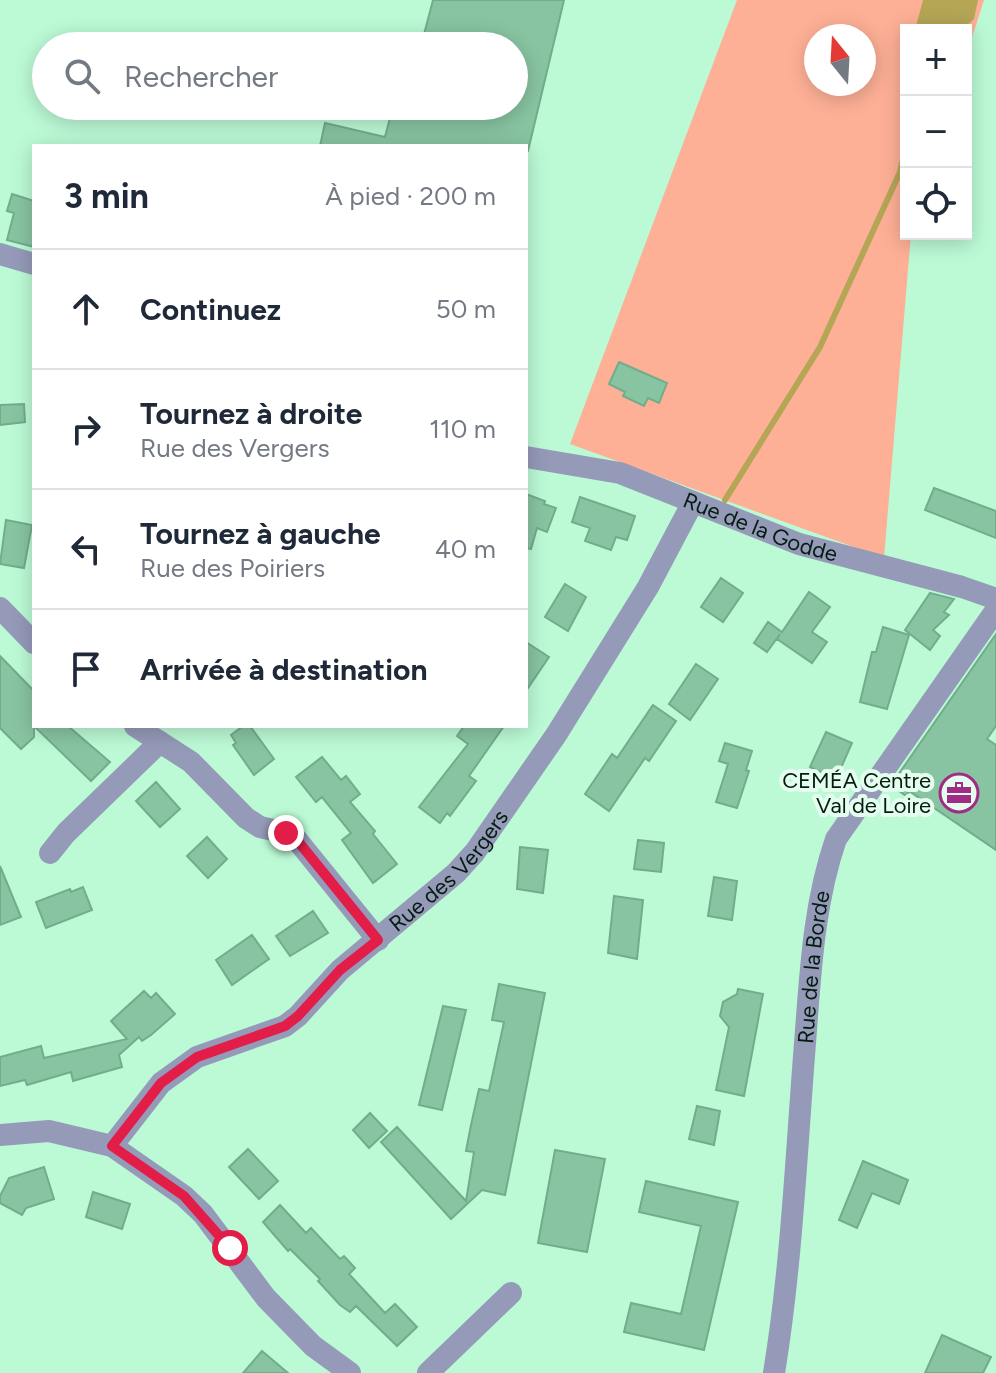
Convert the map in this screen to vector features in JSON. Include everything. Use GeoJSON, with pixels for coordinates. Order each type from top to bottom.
{"type":"FeatureCollection","features":[{"type":"Feature","properties":{"kind":"street"},"geometry":{"type":"LineString","coordinates":[[0,254],[32,263]]}},
{"type":"Feature","properties":{"kind":"street","name":"Rue de la Godde"},"geometry":{"type":"LineString","coordinates":[[528,457],[620,473],[799,544],[962,587],[996,599]]}},
{"type":"Feature","properties":{"kind":"street","name":"Rue des Vergers"},"geometry":{"type":"LineString","coordinates":[[112,1146],[161,1083],[197,1057],[285,1026],[340,970],[456,873],[475,852],[564,722],[648,587],[693,502]]}},
{"type":"Feature","properties":{"kind":"street"},"geometry":{"type":"LineString","coordinates":[[0,608],[32,641]]}},
{"type":"Feature","properties":{"kind":"street","name":"Rue de la Borde"},"geometry":{"type":"LineString","coordinates":[[774,1373],[800,1119],[811,969],[823,879],[836,839],[996,610]]}},
{"type":"Feature","properties":{"kind":"street"},"geometry":{"type":"LineString","coordinates":[[138,728],[191,762],[246,818],[260,827],[286,833],[297,840],[378,940]]}},
{"type":"Feature","properties":{"kind":"street"},"geometry":{"type":"LineString","coordinates":[[50,853],[66,833],[160,742]]}},
{"type":"Feature","properties":{"kind":"street"},"geometry":{"type":"LineString","coordinates":[[0,1135],[49,1131],[112,1146],[184,1196],[203,1214],[266,1298],[341,1371]]}},
{"type":"Feature","properties":{"kind":"street"},"geometry":{"type":"LineString","coordinates":[[428,1373],[511,1293]]}},
{"type":"Feature","properties":{"kind":"shaded area"},"geometry":{"type":"Polygon","coordinates":[[[737,0],[984,0],[972,37],[972,24],[900,24],[900,240],[910,240],[884,558],[570,444],[737,0]]]}},
{"type":"Feature","properties":{"kind":"shaded area"},"geometry":{"type":"Polygon","coordinates":[[[923,0],[978,0],[974,19],[969,24],[917,24],[923,0]]]}},
{"type":"Feature","properties":{"kind":"building"},"geometry":{"type":"Polygon","coordinates":[[[433,0],[564,0],[528,151],[528,144],[320,144],[325,123],[385,137],[389,120],[528,120],[528,32],[425,32],[433,0]]]}},
{"type":"Feature","properties":{"kind":"building"},"geometry":{"type":"Polygon","coordinates":[[[12,194],[32,200],[32,246],[7,240],[14,213],[7,211],[12,194]]]}},
{"type":"Feature","properties":{"kind":"building"},"geometry":{"type":"Polygon","coordinates":[[[619,362],[667,383],[659,403],[648,398],[644,406],[623,396],[625,392],[609,384],[619,362]]]}},
{"type":"Feature","properties":{"kind":"building"},"geometry":{"type":"Polygon","coordinates":[[[24,404],[25,422],[0,425],[0,405],[24,404]]]}},
{"type":"Feature","properties":{"kind":"building"},"geometry":{"type":"Polygon","coordinates":[[[934,488],[996,511],[996,538],[925,510],[934,488]]]}},
{"type":"Feature","properties":{"kind":"building"},"geometry":{"type":"Polygon","coordinates":[[[528,495],[556,508],[547,532],[537,528],[531,549],[528,548],[528,495]]]}},
{"type":"Feature","properties":{"kind":"building"},"geometry":{"type":"Polygon","coordinates":[[[580,497],[635,516],[627,540],[616,537],[611,550],[585,541],[590,528],[572,522],[580,497]]]}},
{"type":"Feature","properties":{"kind":"building"},"geometry":{"type":"Polygon","coordinates":[[[6,520],[32,525],[24,568],[0,564],[6,520]]]}},
{"type":"Feature","properties":{"kind":"building"},"geometry":{"type":"Polygon","coordinates":[[[721,578],[743,593],[723,622],[701,607],[721,578]]]}},
{"type":"Feature","properties":{"kind":"building"},"geometry":{"type":"Polygon","coordinates":[[[565,584],[586,597],[568,631],[545,617],[565,584]]]}},
{"type":"Feature","properties":{"kind":"building"},"geometry":{"type":"Polygon","coordinates":[[[809,592],[830,607],[812,632],[827,642],[812,663],[777,639],[780,634],[767,652],[754,643],[768,622],[782,632],[809,592]]]}},
{"type":"Feature","properties":{"kind":"building"},"geometry":{"type":"Polygon","coordinates":[[[930,593],[954,599],[944,612],[949,615],[933,630],[940,636],[930,650],[905,630],[930,593]]]}},
{"type":"Feature","properties":{"kind":"building"},"geometry":{"type":"Polygon","coordinates":[[[883,627],[909,635],[887,709],[860,702],[872,652],[876,652],[883,627]]]}},
{"type":"Feature","properties":{"kind":"building"},"geometry":{"type":"Polygon","coordinates":[[[996,634],[996,726],[987,739],[996,745],[996,850],[909,791],[906,796],[891,785],[996,634]]]}},
{"type":"Feature","properties":{"kind":"building"},"geometry":{"type":"Polygon","coordinates":[[[528,643],[549,657],[528,688],[528,643]]]}},
{"type":"Feature","properties":{"kind":"building"},"geometry":{"type":"Polygon","coordinates":[[[0,656],[32,689],[34,737],[21,749],[0,728],[0,656]]]}},
{"type":"Feature","properties":{"kind":"building"},"geometry":{"type":"Polygon","coordinates":[[[696,664],[718,679],[690,720],[669,704],[696,664]]]}},
{"type":"Feature","properties":{"kind":"building"},"geometry":{"type":"Polygon","coordinates":[[[653,705],[676,721],[649,761],[645,758],[609,811],[585,794],[612,754],[617,758],[653,705]]]}},
{"type":"Feature","properties":{"kind":"building"},"geometry":{"type":"Polygon","coordinates":[[[36,728],[70,728],[110,762],[91,781],[36,728]]]}},
{"type":"Feature","properties":{"kind":"building"},"geometry":{"type":"Polygon","coordinates":[[[240,728],[251,728],[274,759],[254,775],[233,745],[236,743],[231,735],[240,728]]]}},
{"type":"Feature","properties":{"kind":"building"},"geometry":{"type":"Polygon","coordinates":[[[463,728],[503,728],[469,776],[476,781],[450,816],[447,813],[440,823],[419,807],[468,744],[457,736],[463,728]]]}},
{"type":"Feature","properties":{"kind":"building"},"geometry":{"type":"Polygon","coordinates":[[[826,732],[852,743],[836,779],[810,767],[826,732]]]}},
{"type":"Feature","properties":{"kind":"building"},"geometry":{"type":"Polygon","coordinates":[[[725,743],[752,751],[737,808],[716,802],[728,764],[719,761],[725,743]]]}},
{"type":"Feature","properties":{"kind":"building"},"geometry":{"type":"Polygon","coordinates":[[[322,757],[341,780],[346,776],[360,794],[350,802],[375,831],[373,834],[397,864],[373,883],[342,840],[351,833],[322,797],[316,802],[296,777],[322,757]]]}},
{"type":"Feature","properties":{"kind":"building"},"geometry":{"type":"Polygon","coordinates":[[[156,782],[180,809],[160,827],[136,801],[156,782]]]}},
{"type":"Feature","properties":{"kind":"building"},"geometry":{"type":"Polygon","coordinates":[[[207,837],[227,859],[208,878],[187,856],[207,837]]]}},
{"type":"Feature","properties":{"kind":"building"},"geometry":{"type":"Polygon","coordinates":[[[638,840],[664,843],[661,872],[634,869],[638,840]]]}},
{"type":"Feature","properties":{"kind":"building"},"geometry":{"type":"Polygon","coordinates":[[[520,847],[548,850],[543,893],[517,889],[520,847]]]}},
{"type":"Feature","properties":{"kind":"building"},"geometry":{"type":"Polygon","coordinates":[[[0,866],[21,917],[0,925],[0,866]]]}},
{"type":"Feature","properties":{"kind":"building"},"geometry":{"type":"Polygon","coordinates":[[[714,877],[737,881],[732,920],[708,916],[714,877]]]}},
{"type":"Feature","properties":{"kind":"building"},"geometry":{"type":"Polygon","coordinates":[[[83,887],[92,910],[46,928],[36,902],[83,887]]]}},
{"type":"Feature","properties":{"kind":"building"},"geometry":{"type":"Polygon","coordinates":[[[614,896],[643,900],[637,959],[608,953],[614,896]]]}},
{"type":"Feature","properties":{"kind":"building"},"geometry":{"type":"Polygon","coordinates":[[[313,911],[328,933],[290,956],[276,936],[313,911]]]}},
{"type":"Feature","properties":{"kind":"building"},"geometry":{"type":"Polygon","coordinates":[[[252,935],[269,959],[232,985],[216,960],[252,935]]]}},
{"type":"Feature","properties":{"kind":"building"},"geometry":{"type":"Polygon","coordinates":[[[499,984],[545,993],[505,1195],[482,1190],[451,1219],[381,1142],[397,1127],[466,1201],[474,1152],[466,1151],[471,1125],[479,1089],[489,1091],[504,1022],[492,1020],[499,984]]]}},
{"type":"Feature","properties":{"kind":"building"},"geometry":{"type":"Polygon","coordinates":[[[738,989],[763,994],[744,1096],[716,1090],[729,1027],[720,1016],[723,1002],[737,994],[738,989]]]}},
{"type":"Feature","properties":{"kind":"building"},"geometry":{"type":"Polygon","coordinates":[[[144,991],[151,998],[156,993],[175,1014],[151,1035],[142,1041],[139,1037],[119,1055],[122,1067],[73,1081],[71,1072],[27,1085],[25,1080],[0,1086],[0,1057],[41,1046],[44,1058],[127,1039],[111,1021],[144,991]]]}},
{"type":"Feature","properties":{"kind":"building"},"geometry":{"type":"Polygon","coordinates":[[[443,1006],[466,1010],[442,1110],[419,1105],[443,1006]]]}},
{"type":"Feature","properties":{"kind":"building"},"geometry":{"type":"Polygon","coordinates":[[[697,1106],[720,1111],[714,1145],[689,1139],[697,1106]]]}},
{"type":"Feature","properties":{"kind":"building"},"geometry":{"type":"Polygon","coordinates":[[[370,1113],[387,1131],[369,1148],[353,1130],[370,1113]]]}},
{"type":"Feature","properties":{"kind":"building"},"geometry":{"type":"Polygon","coordinates":[[[248,1149],[278,1181],[259,1199],[229,1167],[248,1149]]]}},
{"type":"Feature","properties":{"kind":"building"},"geometry":{"type":"Polygon","coordinates":[[[555,1150],[605,1159],[587,1252],[538,1243],[555,1150]]]}},
{"type":"Feature","properties":{"kind":"building"},"geometry":{"type":"Polygon","coordinates":[[[863,1161],[908,1180],[899,1204],[872,1193],[857,1228],[839,1220],[863,1161]]]}},
{"type":"Feature","properties":{"kind":"building"},"geometry":{"type":"Polygon","coordinates":[[[44,1167],[54,1199],[26,1208],[22,1215],[0,1203],[9,1178],[44,1167]]]}},
{"type":"Feature","properties":{"kind":"building"},"geometry":{"type":"Polygon","coordinates":[[[646,1181],[738,1202],[704,1350],[624,1332],[631,1303],[681,1314],[701,1226],[639,1212],[646,1181]]]}},
{"type":"Feature","properties":{"kind":"building"},"geometry":{"type":"Polygon","coordinates":[[[93,1192],[130,1204],[122,1229],[86,1217],[93,1192]]]}},
{"type":"Feature","properties":{"kind":"building"},"geometry":{"type":"Polygon","coordinates":[[[280,1205],[306,1233],[311,1228],[340,1259],[344,1256],[355,1268],[349,1274],[385,1313],[395,1304],[417,1327],[397,1346],[356,1306],[350,1312],[340,1305],[318,1281],[320,1279],[290,1249],[288,1251],[263,1222],[280,1205]]]}},
{"type":"Feature","properties":{"kind":"building"},"geometry":{"type":"Polygon","coordinates":[[[942,1335],[991,1357],[983,1373],[925,1373],[942,1335]]]}},
{"type":"Feature","properties":{"kind":"building"},"geometry":{"type":"Polygon","coordinates":[[[262,1351],[288,1373],[243,1373],[262,1351]]]}},
{"type":"Feature","properties":{"kind":"waterway"},"geometry":{"type":"LineString","coordinates":[[725,500],[820,347],[901,168]]}},
{"type":"Feature","properties":{"kind":"place","name":"CEMÉA Centre Val de Loire"},"geometry":{"type":"Point","coordinates":[959,793]}},
{"type":"Feature","properties":{"kind":"route"},"geometry":{"type":"LineString","coordinates":[[230,1248],[184,1196],[112,1146],[161,1083],[197,1057],[285,1026],[340,970],[378,940],[297,840],[286,833]]}}]}
